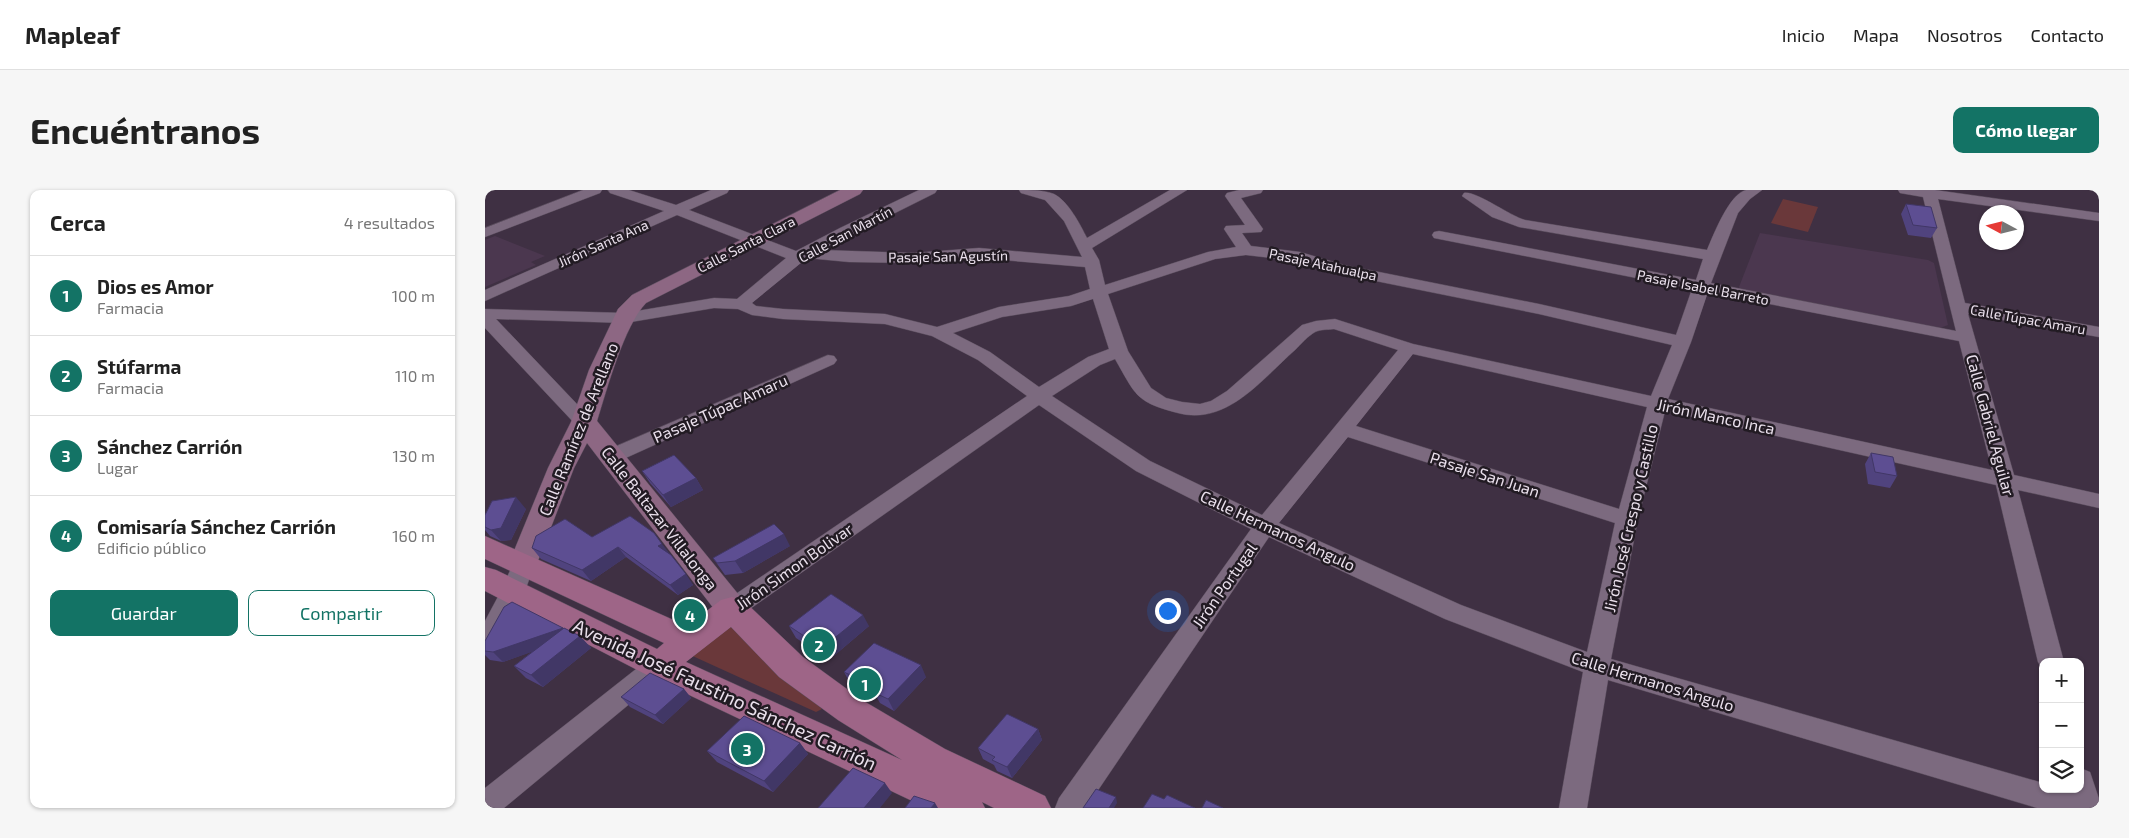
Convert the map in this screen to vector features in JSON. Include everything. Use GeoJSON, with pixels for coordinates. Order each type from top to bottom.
{"type":"FeatureCollection","features":[{"type":"Feature","properties":{"kind":"main road","name":"Calle Santa Clara"},"geometry":{"type":"LineString","coordinates":[[639,299],[853,190]]}},
{"type":"Feature","properties":{"kind":"main road","name":"Calle Ramírez de Arellano"},"geometry":{"type":"LineString","coordinates":[[507,578],[583,422],[601,370],[629,308],[639,299]]}},
{"type":"Feature","properties":{"kind":"main road","name":"Calle Baltazar Villalonga"},"geometry":{"type":"LineString","coordinates":[[583,422],[732,609]]}},
{"type":"Feature","properties":{"kind":"main road"},"geometry":{"type":"LineString","coordinates":[[561,468],[611,455]]}},
{"type":"Feature","properties":{"kind":"main road","name":"Avenida José Faustino Sánchez Carrión"},"geometry":{"type":"LineString","coordinates":[[485,547],[507,578],[659,666],[966,808]]}},
{"type":"Feature","properties":{"kind":"main road","name":"Avenida José Faustino Sánchez Carrión"},"geometry":{"type":"LineString","coordinates":[[507,578],[690,640]]}},
{"type":"Feature","properties":{"kind":"main road","name":"Jirón Simon Bolivar"},"geometry":{"type":"LineString","coordinates":[[659,666],[732,609]]}},
{"type":"Feature","properties":{"kind":"main road","name":"Avenida José Faustino Sánchez Carrión"},"geometry":{"type":"LineString","coordinates":[[732,609],[791,667],[850,710],[932,760],[1032,808]]}},
{"type":"Feature","properties":{"kind":"street"},"geometry":{"type":"LineString","coordinates":[[485,233],[595,190]]}},
{"type":"Feature","properties":{"kind":"street"},"geometry":{"type":"LineString","coordinates":[[615,190],[676,210],[753,241]]}},
{"type":"Feature","properties":{"kind":"street","name":"Jirón Santa Ana"},"geometry":{"type":"LineString","coordinates":[[485,296],[722,190]]}},
{"type":"Feature","properties":{"kind":"street","name":"Calle San Martín"},"geometry":{"type":"LineString","coordinates":[[741,304],[801,255],[845,231],[930,190]]}},
{"type":"Feature","properties":{"kind":"street"},"geometry":{"type":"LineString","coordinates":[[1026,190],[1055,193],[1070,218],[1092,263],[1099,292],[1119,351]]}},
{"type":"Feature","properties":{"kind":"street"},"geometry":{"type":"LineString","coordinates":[[1084,246],[1180,190]]}},
{"type":"Feature","properties":{"kind":"street"},"geometry":{"type":"LineString","coordinates":[[1246,250],[1231,228],[1256,229],[1232,196],[1256,190]]}},
{"type":"Feature","properties":{"kind":"street","name":"Jirón José Crespo y Castillo"},"geometry":{"type":"LineString","coordinates":[[1573,808],[1597,666],[1627,519],[1657,403],[1731,212],[1745,196],[1755,190]]}},
{"type":"Feature","properties":{"kind":"street"},"geometry":{"type":"LineString","coordinates":[[1905,190],[2099,217]]}},
{"type":"Feature","properties":{"kind":"street","name":"Calle Gabriel Aguilar"},"geometry":{"type":"LineString","coordinates":[[1929,192],[2050,658]]}},
{"type":"Feature","properties":{"kind":"street"},"geometry":{"type":"LineString","coordinates":[[1469,196],[1506,220],[1525,226],[1547,227],[1713,256]]}},
{"type":"Feature","properties":{"kind":"street","name":"Pasaje Isabel Barreto"},"geometry":{"type":"LineString","coordinates":[[1439,236],[1968,338]]}},
{"type":"Feature","properties":{"kind":"street","name":"Pasaje San Agustín"},"geometry":{"type":"LineString","coordinates":[[753,241],[801,255],[913,258],[979,254],[1017,255],[1092,263]]}},
{"type":"Feature","properties":{"kind":"street","name":"Pasaje Atahualpa"},"geometry":{"type":"LineString","coordinates":[[938,332],[999,312],[1071,300],[1213,255],[1246,250],[1300,257],[1341,269],[1539,309],[1682,342]]}},
{"type":"Feature","properties":{"kind":"street","name":"Calle Hermanos Angulo"},"geometry":{"type":"LineString","coordinates":[[485,314],[625,318],[714,303],[741,304],[752,310],[783,314],[885,319],[938,332],[984,356],[1039,396],[1143,466],[1265,526],[1453,612],[1597,666],[2082,808]]}},
{"type":"Feature","properties":{"kind":"street","name":"Calle Túpac Amaru"},"geometry":{"type":"LineString","coordinates":[[1958,307],[2099,332]]}},
{"type":"Feature","properties":{"kind":"street","name":"Calle Baltazar Villalonga"},"geometry":{"type":"LineString","coordinates":[[485,318],[583,422]]}},
{"type":"Feature","properties":{"kind":"street","name":"Jirón Manco Inca"},"geometry":{"type":"LineString","coordinates":[[1119,351],[1144,392],[1159,402],[1200,410],[1218,405],[1234,395],[1308,329],[1335,324],[1409,348],[2099,501]]}},
{"type":"Feature","properties":{"kind":"street","name":"Jirón Portugal"},"geometry":{"type":"LineString","coordinates":[[1069,808],[1265,526],[1409,348]]}},
{"type":"Feature","properties":{"kind":"street","name":"Jirón Simon Bolivar"},"geometry":{"type":"LineString","coordinates":[[732,609],[1039,396],[1094,361],[1119,351]]}},
{"type":"Feature","properties":{"kind":"street","name":"Pasaje Túpac Amaru"},"geometry":{"type":"LineString","coordinates":[[611,455],[828,360]]}},
{"type":"Feature","properties":{"kind":"street","name":"Pasaje San Juan"},"geometry":{"type":"LineString","coordinates":[[1343,429],[1627,519]]}},
{"type":"Feature","properties":{"kind":"street"},"geometry":{"type":"LineString","coordinates":[[485,644],[507,578]]}},
{"type":"Feature","properties":{"kind":"street","name":"Jirón Simon Bolivar"},"geometry":{"type":"LineString","coordinates":[[485,806],[659,666]]}},
{"type":"Feature","properties":{"kind":"street"},"geometry":{"type":"LineString","coordinates":[[2083,793],[2087,808]]}},
{"type":"Feature","properties":{"kind":"shaded area"},"geometry":{"type":"Polygon","coordinates":[[[1783,199],[1818,207],[1808,232],[1771,223],[1783,199]]]}},
{"type":"Feature","properties":{"kind":"shaded area"},"geometry":{"type":"Polygon","coordinates":[[[1760,233],[1928,260],[1934,263],[1948,325],[1940,328],[1742,293],[1739,287],[1760,233]]]}},
{"type":"Feature","properties":{"kind":"shaded area"},"geometry":{"type":"Polygon","coordinates":[[[495,236],[545,256],[531,262],[536,265],[485,287],[485,240],[495,236]]]}},
{"type":"Feature","properties":{"kind":"shaded area"},"geometry":{"type":"Polygon","coordinates":[[[729,622],[822,709],[816,712],[686,653],[729,622]]]}},
{"type":"Feature","properties":{"kind":"building"},"geometry":{"type":"Polygon","coordinates":[[[1906,204],[1931,207],[1937,228],[1913,225],[1906,204]]]}},
{"type":"Feature","properties":{"kind":"building"},"geometry":{"type":"Polygon","coordinates":[[[1871,453],[1893,457],[1897,476],[1875,472],[1871,453]]]}},
{"type":"Feature","properties":{"kind":"building"},"geometry":{"type":"Polygon","coordinates":[[[674,455],[696,478],[663,495],[642,471],[674,455]]]}},
{"type":"Feature","properties":{"kind":"building"},"geometry":{"type":"Polygon","coordinates":[[[516,497],[501,528],[491,530],[485,527],[485,515],[492,501],[516,497]]]}},
{"type":"Feature","properties":{"kind":"building"},"geometry":{"type":"Polygon","coordinates":[[[630,516],[654,533],[662,544],[658,546],[671,555],[686,574],[670,585],[618,547],[582,570],[532,548],[536,536],[565,519],[592,537],[630,516]]]}},
{"type":"Feature","properties":{"kind":"building"},"geometry":{"type":"Polygon","coordinates":[[[774,524],[784,534],[735,561],[717,563],[713,558],[774,524]]]}},
{"type":"Feature","properties":{"kind":"building"},"geometry":{"type":"Polygon","coordinates":[[[831,594],[863,615],[822,648],[789,626],[831,594]]]}},
{"type":"Feature","properties":{"kind":"building"},"geometry":{"type":"Polygon","coordinates":[[[512,602],[563,628],[493,652],[485,651],[485,641],[504,607],[512,602]]]}},
{"type":"Feature","properties":{"kind":"building"},"geometry":{"type":"Polygon","coordinates":[[[564,628],[580,636],[531,675],[514,666],[564,628]]]}},
{"type":"Feature","properties":{"kind":"building"},"geometry":{"type":"Polygon","coordinates":[[[874,643],[921,665],[888,699],[873,692],[877,688],[844,672],[874,643]]]}},
{"type":"Feature","properties":{"kind":"building"},"geometry":{"type":"Polygon","coordinates":[[[650,673],[684,689],[655,715],[621,697],[650,673]]]}},
{"type":"Feature","properties":{"kind":"building"},"geometry":{"type":"Polygon","coordinates":[[[1007,714],[1038,729],[1007,767],[992,760],[995,757],[978,748],[1007,714]]]}},
{"type":"Feature","properties":{"kind":"building"},"geometry":{"type":"Polygon","coordinates":[[[744,716],[800,743],[764,781],[707,751],[744,716]]]}},
{"type":"Feature","properties":{"kind":"building"},"geometry":{"type":"Polygon","coordinates":[[[853,768],[885,783],[864,808],[818,808],[853,768]]]}},
{"type":"Feature","properties":{"kind":"building"},"geometry":{"type":"Polygon","coordinates":[[[1096,789],[1116,797],[1109,808],[1083,808],[1096,789]]]}},
{"type":"Feature","properties":{"kind":"building"},"geometry":{"type":"Polygon","coordinates":[[[1152,794],[1164,799],[1167,795],[1195,808],[1143,808],[1152,794]]]}},
{"type":"Feature","properties":{"kind":"building"},"geometry":{"type":"Polygon","coordinates":[[[914,796],[935,803],[931,808],[905,808],[914,796]]]}},
{"type":"Feature","properties":{"kind":"building"},"geometry":{"type":"Polygon","coordinates":[[[1206,800],[1223,808],[1202,808],[1206,800]]]}},
{"type":"Feature","properties":{"kind":"place","name":"Comisaría Sánchez Carrión"},"geometry":{"type":"Point","coordinates":[690,615]}},
{"type":"Feature","properties":{"kind":"place","name":"Stúfarma"},"geometry":{"type":"Point","coordinates":[819,645]}},
{"type":"Feature","properties":{"kind":"place","name":"Dios es Amor"},"geometry":{"type":"Point","coordinates":[865,684]}},
{"type":"Feature","properties":{"kind":"place","name":"Sánchez Carrión"},"geometry":{"type":"Point","coordinates":[747,749]}}]}
